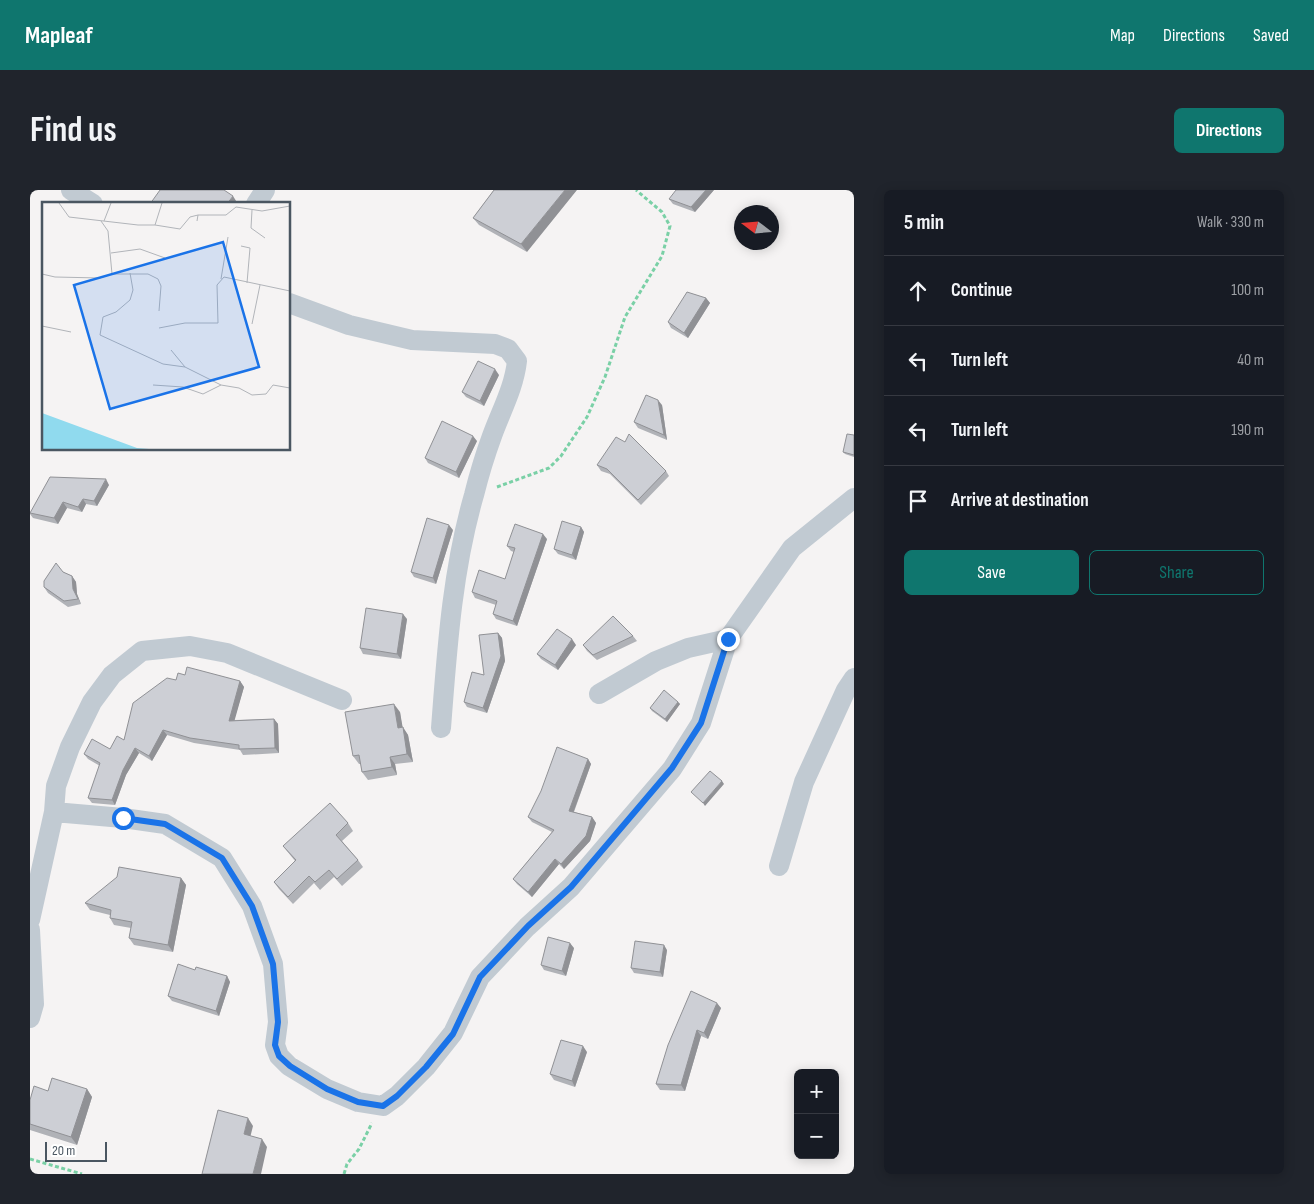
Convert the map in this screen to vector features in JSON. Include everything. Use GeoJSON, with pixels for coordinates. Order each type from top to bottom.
{"type":"FeatureCollection","features":[{"type":"Feature","properties":{"kind":"street"},"geometry":{"type":"LineString","coordinates":[[71,190],[89,202]]}},
{"type":"Feature","properties":{"kind":"street"},"geometry":{"type":"LineString","coordinates":[[257,202],[266,190]]}},
{"type":"Feature","properties":{"kind":"street"},"geometry":{"type":"LineString","coordinates":[[290,303],[376,333],[412,340],[495,344],[508,349],[518,361],[515,378],[491,438],[473,496],[459,562],[448,638],[441,728]]}},
{"type":"Feature","properties":{"kind":"street"},"geometry":{"type":"LineString","coordinates":[[54,812],[165,824],[222,858],[252,906],[273,964],[278,1022],[275,1045],[279,1056],[290,1066],[327,1089],[358,1102],[383,1106],[397,1096],[426,1067],[453,1034],[480,977],[528,926],[571,887],[672,768],[701,723],[728,639],[792,548],[854,498]]}},
{"type":"Feature","properties":{"kind":"street"},"geometry":{"type":"LineString","coordinates":[[599,694],[656,662],[688,648],[728,639]]}},
{"type":"Feature","properties":{"kind":"street"},"geometry":{"type":"LineString","coordinates":[[30,920],[54,812],[56,786],[70,747],[92,702],[112,675],[142,651],[190,646],[227,653],[342,700]]}},
{"type":"Feature","properties":{"kind":"street"},"geometry":{"type":"LineString","coordinates":[[779,866],[804,782],[846,690],[854,678]]}},
{"type":"Feature","properties":{"kind":"street"},"geometry":{"type":"LineString","coordinates":[[30,930],[34,1004],[30,1018]]}},
{"type":"Feature","properties":{"kind":"path"},"geometry":{"type":"LineString","coordinates":[[473,496],[549,468],[561,456],[587,417],[604,377],[625,317],[662,256],[670,226],[662,212],[636,190]]}},
{"type":"Feature","properties":{"kind":"path"},"geometry":{"type":"LineString","coordinates":[[344,1174],[347,1164],[359,1149],[383,1106]]}},
{"type":"Feature","properties":{"kind":"path"},"geometry":{"type":"LineString","coordinates":[[30,1159],[82,1174]]}},
{"type":"Feature","properties":{"kind":"building"},"geometry":{"type":"Polygon","coordinates":[[[160,190],[224,190],[233,196],[228,202],[151,202],[160,190]]]}},
{"type":"Feature","properties":{"kind":"building"},"geometry":{"type":"Polygon","coordinates":[[[494,190],[565,190],[521,244],[473,218],[494,190]]]}},
{"type":"Feature","properties":{"kind":"building"},"geometry":{"type":"Polygon","coordinates":[[[676,190],[706,190],[691,207],[669,199],[676,190]]]}},
{"type":"Feature","properties":{"kind":"building"},"geometry":{"type":"Polygon","coordinates":[[[687,292],[706,298],[684,333],[668,322],[687,292]]]}},
{"type":"Feature","properties":{"kind":"building"},"geometry":{"type":"Polygon","coordinates":[[[478,361],[495,369],[480,401],[462,392],[478,361]]]}},
{"type":"Feature","properties":{"kind":"building"},"geometry":{"type":"Polygon","coordinates":[[[646,395],[658,400],[664,435],[634,422],[646,395]]]}},
{"type":"Feature","properties":{"kind":"building"},"geometry":{"type":"Polygon","coordinates":[[[442,421],[473,436],[456,472],[425,458],[442,421]]]}},
{"type":"Feature","properties":{"kind":"building"},"geometry":{"type":"Polygon","coordinates":[[[629,434],[666,471],[638,500],[607,469],[597,465],[616,437],[625,442],[629,434]]]}},
{"type":"Feature","properties":{"kind":"building"},"geometry":{"type":"Polygon","coordinates":[[[847,434],[854,435],[854,455],[843,452],[847,434]]]}},
{"type":"Feature","properties":{"kind":"building"},"geometry":{"type":"Polygon","coordinates":[[[50,477],[106,479],[94,501],[83,499],[78,507],[63,502],[54,518],[30,513],[50,477]]]}},
{"type":"Feature","properties":{"kind":"building"},"geometry":{"type":"Polygon","coordinates":[[[427,518],[449,525],[433,578],[411,572],[427,518]]]}},
{"type":"Feature","properties":{"kind":"building"},"geometry":{"type":"Polygon","coordinates":[[[562,521],[581,527],[572,555],[554,549],[562,521]]]}},
{"type":"Feature","properties":{"kind":"building"},"geometry":{"type":"Polygon","coordinates":[[[515,524],[543,534],[513,621],[493,614],[497,601],[472,592],[479,570],[505,579],[515,548],[507,546],[515,524]]]}},
{"type":"Feature","properties":{"kind":"building"},"geometry":{"type":"Polygon","coordinates":[[[56,563],[63,572],[72,576],[73,589],[78,599],[64,601],[44,587],[44,581],[56,563]]]}},
{"type":"Feature","properties":{"kind":"building"},"geometry":{"type":"Polygon","coordinates":[[[366,608],[403,614],[397,654],[360,648],[366,608]]]}},
{"type":"Feature","properties":{"kind":"building"},"geometry":{"type":"Polygon","coordinates":[[[613,616],[633,636],[593,655],[583,645],[613,616]]]}},
{"type":"Feature","properties":{"kind":"building"},"geometry":{"type":"Polygon","coordinates":[[[557,629],[572,639],[555,665],[537,654],[557,629]]]}},
{"type":"Feature","properties":{"kind":"building"},"geometry":{"type":"Polygon","coordinates":[[[498,633],[501,656],[483,708],[464,702],[472,672],[484,675],[479,635],[498,633]]]}},
{"type":"Feature","properties":{"kind":"building"},"geometry":{"type":"Polygon","coordinates":[[[187,667],[240,681],[229,721],[274,719],[275,748],[239,749],[239,745],[190,738],[163,730],[149,756],[135,748],[123,770],[112,800],[88,798],[100,763],[84,754],[92,739],[110,749],[117,736],[124,740],[133,703],[167,678],[176,680],[178,673],[185,675],[187,667]]]}},
{"type":"Feature","properties":{"kind":"building"},"geometry":{"type":"Polygon","coordinates":[[[664,690],[678,702],[665,719],[650,708],[664,690]]]}},
{"type":"Feature","properties":{"kind":"building"},"geometry":{"type":"Polygon","coordinates":[[[394,704],[398,728],[403,727],[407,754],[390,757],[392,767],[362,772],[359,755],[353,756],[345,712],[394,704]]]}},
{"type":"Feature","properties":{"kind":"building"},"geometry":{"type":"Polygon","coordinates":[[[557,747],[588,759],[569,811],[592,817],[586,836],[561,864],[555,859],[528,892],[513,879],[554,830],[528,817],[541,791],[557,747]]]}},
{"type":"Feature","properties":{"kind":"building"},"geometry":{"type":"Polygon","coordinates":[[[710,771],[722,781],[703,803],[691,792],[710,771]]]}},
{"type":"Feature","properties":{"kind":"building"},"geometry":{"type":"Polygon","coordinates":[[[330,803],[348,823],[336,835],[358,860],[337,879],[329,870],[315,882],[309,876],[288,897],[274,882],[296,860],[283,846],[330,803]]]}},
{"type":"Feature","properties":{"kind":"building"},"geometry":{"type":"Polygon","coordinates":[[[119,867],[181,878],[168,945],[129,938],[132,922],[110,918],[111,910],[85,903],[117,877],[119,867]]]}},
{"type":"Feature","properties":{"kind":"building"},"geometry":{"type":"Polygon","coordinates":[[[548,937],[570,943],[562,971],[541,965],[548,937]]]}},
{"type":"Feature","properties":{"kind":"building"},"geometry":{"type":"Polygon","coordinates":[[[635,941],[664,945],[660,972],[631,968],[635,941]]]}},
{"type":"Feature","properties":{"kind":"building"},"geometry":{"type":"Polygon","coordinates":[[[178,964],[195,970],[196,967],[227,976],[216,1011],[168,996],[178,964]]]}},
{"type":"Feature","properties":{"kind":"building"},"geometry":{"type":"Polygon","coordinates":[[[691,991],[717,1003],[704,1033],[697,1030],[681,1085],[656,1084],[668,1045],[691,991]]]}},
{"type":"Feature","properties":{"kind":"building"},"geometry":{"type":"Polygon","coordinates":[[[561,1040],[583,1046],[572,1081],[550,1074],[561,1040]]]}},
{"type":"Feature","properties":{"kind":"building"},"geometry":{"type":"Polygon","coordinates":[[[52,1078],[87,1089],[71,1137],[30,1124],[30,1100],[34,1086],[48,1091],[52,1078]]]}},
{"type":"Feature","properties":{"kind":"building"},"geometry":{"type":"Polygon","coordinates":[[[218,1110],[248,1118],[244,1134],[262,1139],[253,1174],[202,1174],[218,1110]]]}},
{"type":"Feature","properties":{"kind":"route"},"geometry":{"type":"LineString","coordinates":[[123,818],[165,824],[190,837],[222,858],[252,906],[273,964],[278,1022],[275,1045],[279,1056],[290,1066],[327,1089],[358,1102],[383,1106],[397,1096],[426,1067],[453,1034],[480,977],[528,926],[571,887],[672,768],[701,723],[728,639]]}}]}
